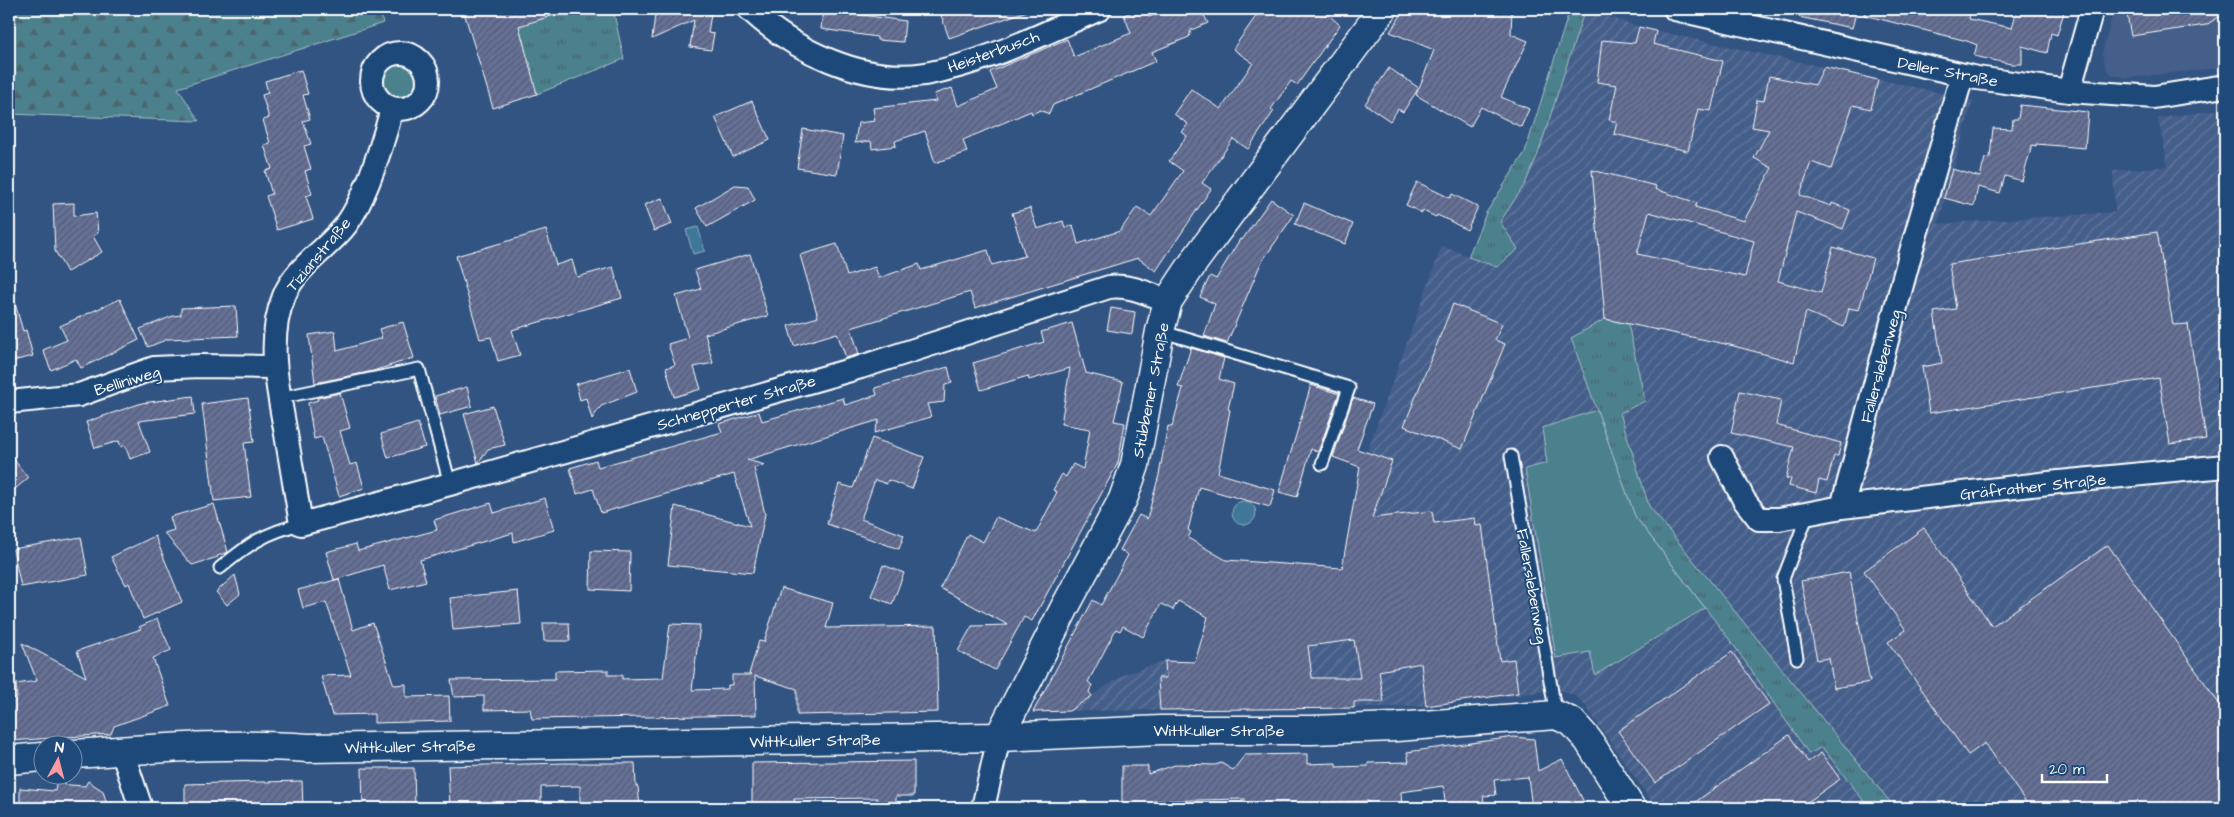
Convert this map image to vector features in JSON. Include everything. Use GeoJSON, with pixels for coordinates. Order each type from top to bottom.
{"type":"FeatureCollection","features":[{"type":"Feature","properties":{"kind":"main road","name":"Stübbener Straße"},"geometry":{"type":"LineString","coordinates":[[999,737],[1065,607],[1123,499],[1136,466],[1160,331],[1168,301],[1196,259],[1382,9]]}},
{"type":"Feature","properties":{"kind":"main road","name":"Wittkuller Straße"},"geometry":{"type":"LineString","coordinates":[[82,753],[277,746],[308,748],[999,737],[1161,730],[1311,730],[1396,727],[1556,715]]}},
{"type":"Feature","properties":{"kind":"main road"},"geometry":{"type":"LineString","coordinates":[[1556,715],[1572,722],[1588,740],[1631,808]]}},
{"type":"Feature","properties":{"kind":"main road"},"geometry":{"type":"LineString","coordinates":[[9,760],[32,758]]}},
{"type":"Feature","properties":{"kind":"street","name":"Heisterbusch"},"geometry":{"type":"LineString","coordinates":[[749,9],[760,19],[810,53],[856,70],[885,74],[924,74],[970,63],[1100,9]]}},
{"type":"Feature","properties":{"kind":"street","name":"Deller Straße"},"geometry":{"type":"LineString","coordinates":[[1674,9],[1962,76],[2069,91],[2154,97],[2225,86]]}},
{"type":"Feature","properties":{"kind":"street"},"geometry":{"type":"LineString","coordinates":[[2069,91],[2092,9]]}},
{"type":"Feature","properties":{"kind":"street","name":"Fallerslebenweg"},"geometry":{"type":"LineString","coordinates":[[1842,507],[1910,255],[1962,76]]}},
{"type":"Feature","properties":{"kind":"street","name":"Tizianstraße"},"geometry":{"type":"LineString","coordinates":[[301,524],[279,398],[275,332],[284,295],[294,278],[346,224],[364,190],[392,108]]}},
{"type":"Feature","properties":{"kind":"street","name":"Schnepperter Straße"},"geometry":{"type":"LineString","coordinates":[[301,524],[450,484],[880,361],[1109,287],[1131,288],[1168,301]]}},
{"type":"Feature","properties":{"kind":"street","name":"Belliniweg"},"geometry":{"type":"LineString","coordinates":[[9,402],[79,395],[154,368],[200,366],[276,368]]}},
{"type":"Feature","properties":{"kind":"street"},"geometry":{"type":"LineString","coordinates":[[1722,457],[1744,500],[1759,519],[1779,519],[1842,507]]}},
{"type":"Feature","properties":{"kind":"street","name":"Gräfrather Straße"},"geometry":{"type":"LineString","coordinates":[[1842,507],[2049,483],[2225,466]]}},
{"type":"Feature","properties":{"kind":"street","name":"Stübbener Straße"},"geometry":{"type":"LineString","coordinates":[[982,808],[999,737]]}},
{"type":"Feature","properties":{"kind":"street"},"geometry":{"type":"LineString","coordinates":[[122,751],[142,808]]}},
{"type":"Feature","properties":{"kind":"lane"},"geometry":{"type":"LineString","coordinates":[[1160,331],[1349,388],[1322,464]]}},
{"type":"Feature","properties":{"kind":"lane"},"geometry":{"type":"LineString","coordinates":[[279,398],[419,369],[450,484]]}},
{"type":"Feature","properties":{"kind":"lane","name":"Fallerslebenweg"},"geometry":{"type":"LineString","coordinates":[[1511,456],[1556,715]]}},
{"type":"Feature","properties":{"kind":"lane"},"geometry":{"type":"LineString","coordinates":[[1797,658],[1783,579],[1808,514]]}},
{"type":"Feature","properties":{"kind":"lane"},"geometry":{"type":"LineString","coordinates":[[220,568],[249,544],[269,533],[301,524]]}},
{"type":"Feature","properties":{"kind":"shaded area"},"geometry":{"type":"Polygon","coordinates":[[[1585,9],[1639,27],[1973,100],[1938,224],[2115,212],[2113,171],[2168,166],[2158,118],[2225,109],[2225,808],[1656,808],[1584,704],[1574,695],[1558,690],[1426,706],[1069,711],[1125,674],[1165,661],[1195,662],[1224,560],[1342,568],[1358,482],[1367,452],[1442,246],[1497,267],[1505,259],[1500,222],[1525,184],[1538,154],[1585,9]]]}},
{"type":"Feature","properties":{"kind":"shaded area"},"geometry":{"type":"Polygon","coordinates":[[[2114,9],[2225,9],[2225,67],[2128,78],[2113,75],[2107,70],[2102,54],[2114,9]]]}},
{"type":"Feature","properties":{"kind":"shaded area"},"geometry":{"type":"Polygon","coordinates":[[[698,227],[705,251],[693,254],[686,230],[698,227]]]}},
{"type":"Feature","properties":{"kind":"shaded area"},"geometry":{"type":"Polygon","coordinates":[[[1244,501],[1253,504],[1256,513],[1253,522],[1244,525],[1235,522],[1232,513],[1235,504],[1244,501]]]}},
{"type":"Feature","properties":{"kind":"green space"},"geometry":{"type":"Polygon","coordinates":[[[9,9],[379,9],[383,23],[178,88],[199,121],[9,114],[9,9]]]}},
{"type":"Feature","properties":{"kind":"green space"},"geometry":{"type":"Polygon","coordinates":[[[529,9],[613,9],[624,59],[537,94],[530,72],[532,71],[530,62],[527,62],[522,45],[524,44],[519,26],[533,21],[529,9]]]}},
{"type":"Feature","properties":{"kind":"green space"},"geometry":{"type":"Polygon","coordinates":[[[1570,9],[1585,9],[1538,154],[1525,184],[1500,222],[1518,249],[1497,267],[1468,257],[1486,213],[1525,152],[1570,9]]]}},
{"type":"Feature","properties":{"kind":"green space"},"geometry":{"type":"Polygon","coordinates":[[[399,61],[406,62],[412,67],[417,73],[417,87],[412,93],[406,98],[399,99],[392,98],[386,93],[381,87],[380,80],[381,73],[386,67],[392,62],[399,61]]]}},
{"type":"Feature","properties":{"kind":"green space"},"geometry":{"type":"Polygon","coordinates":[[[1605,319],[1628,324],[1645,401],[1620,413],[1649,506],[1895,808],[1860,808],[1866,804],[1822,747],[1809,754],[1735,647],[1635,516],[1571,338],[1605,319]]]}},
{"type":"Feature","properties":{"kind":"green space"},"geometry":{"type":"Polygon","coordinates":[[[1597,410],[1635,516],[1705,608],[1595,675],[1590,652],[1556,658],[1525,469],[1547,463],[1542,428],[1597,410]]]}},
{"type":"Feature","properties":{"kind":"building"},"geometry":{"type":"Polygon","coordinates":[[[463,9],[560,9],[561,13],[519,26],[537,94],[493,108],[463,9]]]}},
{"type":"Feature","properties":{"kind":"building"},"geometry":{"type":"Polygon","coordinates":[[[674,9],[719,9],[709,13],[711,14],[708,33],[714,34],[711,50],[690,47],[694,20],[652,39],[655,15],[659,10],[674,12],[674,9]]]}},
{"type":"Feature","properties":{"kind":"building"},"geometry":{"type":"Polygon","coordinates":[[[823,9],[848,9],[848,13],[905,21],[903,42],[877,40],[877,37],[821,29],[823,9]]]}},
{"type":"Feature","properties":{"kind":"building"},"geometry":{"type":"Polygon","coordinates":[[[958,9],[1027,9],[1027,11],[949,38],[941,15],[958,9]]]}},
{"type":"Feature","properties":{"kind":"building"},"geometry":{"type":"Polygon","coordinates":[[[1139,9],[1145,9],[1149,17],[1170,9],[1201,9],[1208,23],[1191,30],[1189,37],[1152,52],[1156,61],[1053,105],[1049,114],[1040,110],[1032,114],[1031,111],[963,140],[967,152],[935,163],[925,131],[895,141],[896,146],[872,149],[871,141],[855,143],[858,123],[875,121],[873,108],[936,101],[934,94],[952,88],[958,106],[997,89],[990,72],[1067,39],[1074,57],[1131,33],[1124,15],[1139,9]]]}},
{"type":"Feature","properties":{"kind":"building"},"geometry":{"type":"Polygon","coordinates":[[[1261,9],[1322,9],[1340,25],[1297,85],[1291,81],[1271,109],[1274,111],[1248,149],[1233,139],[1202,183],[1211,189],[1156,271],[1138,258],[975,308],[970,292],[851,328],[859,354],[846,358],[837,333],[794,346],[788,326],[818,317],[800,255],[837,244],[847,276],[875,267],[879,278],[919,264],[921,270],[988,250],[992,265],[1025,256],[1012,213],[1030,208],[1037,229],[1063,221],[1065,228],[1073,225],[1078,244],[1120,231],[1137,207],[1151,216],[1183,171],[1169,161],[1187,136],[1182,132],[1188,124],[1174,114],[1191,89],[1221,109],[1253,63],[1233,49],[1261,9]]]}},
{"type":"Feature","properties":{"kind":"building"},"geometry":{"type":"Polygon","coordinates":[[[1405,9],[1512,9],[1511,34],[1528,41],[1501,97],[1529,109],[1521,127],[1481,107],[1470,127],[1416,95],[1418,89],[1403,112],[1398,109],[1390,121],[1365,104],[1389,68],[1419,88],[1434,50],[1390,32],[1405,9]]]}},
{"type":"Feature","properties":{"kind":"building"},"geometry":{"type":"Polygon","coordinates":[[[1800,9],[1857,9],[1852,28],[1799,17],[1800,9]]]}},
{"type":"Feature","properties":{"kind":"building"},"geometry":{"type":"Polygon","coordinates":[[[1865,9],[1971,9],[1969,19],[2012,28],[2017,9],[2065,9],[2057,35],[2051,33],[2047,53],[2022,46],[2022,64],[2011,64],[1974,56],[1977,45],[1967,41],[1864,15],[1865,9]]]}},
{"type":"Feature","properties":{"kind":"building"},"geometry":{"type":"Polygon","coordinates":[[[2126,9],[2225,9],[2225,13],[2206,25],[2131,36],[2126,9]]]}},
{"type":"Feature","properties":{"kind":"building"},"geometry":{"type":"Polygon","coordinates":[[[1639,27],[1656,31],[1653,44],[1723,61],[1711,111],[1698,109],[1688,151],[1614,134],[1617,122],[1609,120],[1617,85],[1597,82],[1602,40],[1635,43],[1639,27]]]}},
{"type":"Feature","properties":{"kind":"building"},"geometry":{"type":"Polygon","coordinates":[[[1824,67],[1878,80],[1871,109],[1853,105],[1831,169],[1811,162],[1800,195],[1831,206],[1832,203],[1850,210],[1843,229],[1796,212],[1778,281],[1821,293],[1833,247],[1873,258],[1859,310],[1849,308],[1844,327],[1806,312],[1794,362],[1730,345],[1605,319],[1592,170],[1656,186],[1655,189],[1697,203],[1695,207],[1744,221],[1772,168],[1754,158],[1769,130],[1752,127],[1757,100],[1764,101],[1769,76],[1815,85],[1824,67]],[[1649,212],[1637,254],[1745,277],[1754,241],[1649,212]]]}},
{"type":"Feature","properties":{"kind":"building"},"geometry":{"type":"Polygon","coordinates":[[[301,70],[308,94],[303,95],[310,119],[303,121],[311,144],[304,146],[311,169],[305,171],[312,194],[306,196],[313,219],[277,230],[266,196],[272,194],[265,171],[272,169],[264,145],[270,143],[263,120],[269,118],[262,95],[268,93],[265,81],[301,70]]]}},
{"type":"Feature","properties":{"kind":"building"},"geometry":{"type":"Polygon","coordinates":[[[752,101],[770,140],[733,157],[715,117],[752,101]]]}},
{"type":"Feature","properties":{"kind":"building"},"geometry":{"type":"Polygon","coordinates":[[[2020,105],[2088,112],[2085,148],[2032,145],[2022,181],[2005,176],[2000,193],[1978,187],[1974,206],[1944,198],[1952,169],[1980,177],[1985,158],[1990,157],[1993,128],[2012,129],[2013,119],[2018,119],[2020,105]]]}},
{"type":"Feature","properties":{"kind":"building"},"geometry":{"type":"Polygon","coordinates":[[[803,129],[843,136],[837,174],[797,168],[803,129]]]}},
{"type":"Feature","properties":{"kind":"building"},"geometry":{"type":"Polygon","coordinates":[[[1417,182],[1450,198],[1452,194],[1478,207],[1467,230],[1437,215],[1436,217],[1423,211],[1422,213],[1406,205],[1417,182]]]}},
{"type":"Feature","properties":{"kind":"building"},"geometry":{"type":"Polygon","coordinates":[[[735,185],[748,186],[755,200],[707,227],[696,208],[735,185]]]}},
{"type":"Feature","properties":{"kind":"building"},"geometry":{"type":"Polygon","coordinates":[[[662,198],[672,224],[654,231],[644,205],[662,198]]]}},
{"type":"Feature","properties":{"kind":"building"},"geometry":{"type":"Polygon","coordinates":[[[1271,199],[1294,215],[1261,263],[1227,343],[1204,336],[1215,304],[1200,297],[1210,276],[1216,279],[1240,239],[1242,240],[1271,199]]]}},
{"type":"Feature","properties":{"kind":"building"},"geometry":{"type":"Polygon","coordinates":[[[74,203],[74,216],[96,213],[98,233],[93,236],[102,252],[67,272],[55,251],[53,204],[74,203]]]}},
{"type":"Feature","properties":{"kind":"building"},"geometry":{"type":"Polygon","coordinates":[[[1304,203],[1353,224],[1345,244],[1295,224],[1304,203]]]}},
{"type":"Feature","properties":{"kind":"building"},"geometry":{"type":"Polygon","coordinates":[[[546,230],[556,265],[572,260],[577,277],[613,267],[622,298],[512,330],[520,355],[498,361],[491,337],[480,339],[456,256],[546,230]]]}},
{"type":"Feature","properties":{"kind":"building"},"geometry":{"type":"Polygon","coordinates":[[[2157,232],[2173,325],[2188,324],[2206,439],[2170,444],[2159,378],[1929,413],[1922,367],[1942,363],[1934,312],[1956,309],[1949,264],[2157,232]]]}},
{"type":"Feature","properties":{"kind":"building"},"geometry":{"type":"Polygon","coordinates":[[[750,254],[768,316],[705,334],[713,363],[694,367],[701,389],[674,397],[666,368],[675,365],[668,344],[688,338],[676,296],[701,289],[695,270],[750,254]]]}},
{"type":"Feature","properties":{"kind":"building"},"geometry":{"type":"Polygon","coordinates":[[[120,299],[139,340],[81,368],[76,359],[51,370],[43,350],[67,340],[60,326],[120,299]]]}},
{"type":"Feature","properties":{"kind":"building"},"geometry":{"type":"Polygon","coordinates":[[[9,300],[14,300],[23,331],[26,330],[33,356],[9,362],[9,300]]]}},
{"type":"Feature","properties":{"kind":"building"},"geometry":{"type":"Polygon","coordinates":[[[1453,304],[1502,324],[1495,340],[1505,344],[1462,449],[1404,426],[1453,304]]]}},
{"type":"Feature","properties":{"kind":"building"},"geometry":{"type":"Polygon","coordinates":[[[236,306],[238,336],[168,339],[148,347],[140,329],[173,316],[181,315],[181,308],[236,306]]]}},
{"type":"Feature","properties":{"kind":"building"},"geometry":{"type":"Polygon","coordinates":[[[1111,308],[1135,312],[1132,334],[1107,330],[1111,308]]]}},
{"type":"Feature","properties":{"kind":"building"},"geometry":{"type":"Polygon","coordinates":[[[403,322],[414,358],[373,371],[315,383],[309,335],[335,331],[337,351],[382,338],[379,329],[403,322]]]}},
{"type":"Feature","properties":{"kind":"building"},"geometry":{"type":"Polygon","coordinates":[[[1072,323],[1086,373],[1123,382],[1114,421],[1125,423],[1118,463],[1032,621],[1024,617],[995,670],[958,651],[972,626],[1008,625],[940,588],[968,534],[983,542],[996,517],[1036,533],[1057,492],[1053,490],[1062,474],[1066,477],[1073,464],[1083,469],[1090,429],[1061,424],[1070,368],[1029,380],[1028,376],[981,390],[973,363],[1044,342],[1041,332],[1072,323]]]}},
{"type":"Feature","properties":{"kind":"building"},"geometry":{"type":"Polygon","coordinates":[[[1191,348],[1224,358],[1219,379],[1234,384],[1218,473],[1275,490],[1270,507],[1199,487],[1188,530],[1191,532],[1188,538],[1226,560],[1342,568],[1360,467],[1333,457],[1353,398],[1373,404],[1357,449],[1392,461],[1372,518],[1432,511],[1434,523],[1475,518],[1476,526],[1482,525],[1500,661],[1514,659],[1518,693],[1426,706],[1421,663],[1379,671],[1384,702],[1354,702],[1354,708],[1160,710],[1158,678],[1166,678],[1165,661],[1195,662],[1208,617],[1178,601],[1173,610],[1161,604],[1143,637],[1123,626],[1120,631],[1116,629],[1088,682],[1092,685],[1089,692],[1092,696],[1069,711],[1033,712],[1093,600],[1101,605],[1128,555],[1120,550],[1139,515],[1147,519],[1159,475],[1168,426],[1172,427],[1183,388],[1178,387],[1191,348]],[[1354,640],[1308,646],[1312,678],[1360,678],[1354,640]]]}},
{"type":"Feature","properties":{"kind":"building"},"geometry":{"type":"Polygon","coordinates":[[[948,367],[952,383],[945,385],[944,402],[927,404],[931,417],[874,433],[879,420],[747,460],[765,465],[754,468],[765,514],[753,573],[668,565],[675,506],[750,526],[734,474],[601,513],[593,489],[577,494],[570,468],[596,460],[598,467],[722,432],[719,424],[759,412],[762,421],[843,398],[845,405],[877,395],[875,388],[948,367]]]}},
{"type":"Feature","properties":{"kind":"building"},"geometry":{"type":"Polygon","coordinates":[[[630,368],[637,392],[601,406],[592,419],[586,398],[580,400],[576,384],[630,368]]]}},
{"type":"Feature","properties":{"kind":"building"},"geometry":{"type":"Polygon","coordinates":[[[1311,385],[1339,394],[1318,452],[1311,449],[1297,497],[1279,492],[1311,385]]]}},
{"type":"Feature","properties":{"kind":"building"},"geometry":{"type":"Polygon","coordinates":[[[467,387],[472,406],[440,415],[435,396],[467,387]]]}},
{"type":"Feature","properties":{"kind":"building"},"geometry":{"type":"Polygon","coordinates":[[[1740,391],[1781,400],[1776,425],[1841,443],[1838,456],[1834,456],[1827,482],[1819,480],[1816,493],[1789,486],[1791,479],[1786,478],[1794,447],[1731,433],[1740,391]]]}},
{"type":"Feature","properties":{"kind":"building"},"geometry":{"type":"Polygon","coordinates":[[[340,393],[350,428],[340,431],[350,465],[357,463],[364,488],[339,496],[322,437],[314,439],[308,403],[318,400],[317,398],[340,393]]]}},
{"type":"Feature","properties":{"kind":"building"},"geometry":{"type":"Polygon","coordinates":[[[193,396],[195,414],[139,421],[150,452],[130,459],[125,445],[121,447],[119,441],[95,448],[86,422],[142,403],[193,396]]]}},
{"type":"Feature","properties":{"kind":"building"},"geometry":{"type":"Polygon","coordinates":[[[248,398],[254,442],[244,443],[251,497],[214,501],[202,404],[248,398]]]}},
{"type":"Feature","properties":{"kind":"building"},"geometry":{"type":"Polygon","coordinates":[[[493,406],[505,445],[488,449],[478,463],[464,414],[493,406]]]}},
{"type":"Feature","properties":{"kind":"building"},"geometry":{"type":"Polygon","coordinates":[[[418,423],[425,447],[388,458],[381,434],[418,423]]]}},
{"type":"Feature","properties":{"kind":"building"},"geometry":{"type":"Polygon","coordinates":[[[872,438],[924,457],[912,489],[888,480],[887,484],[875,480],[861,519],[904,535],[899,549],[827,524],[839,484],[853,488],[872,438]]]}},
{"type":"Feature","properties":{"kind":"building"},"geometry":{"type":"Polygon","coordinates":[[[9,453],[28,478],[9,494],[9,453]]]}},
{"type":"Feature","properties":{"kind":"building"},"geometry":{"type":"Polygon","coordinates":[[[545,498],[554,530],[514,542],[513,533],[420,560],[426,581],[390,590],[383,565],[334,580],[326,552],[356,544],[358,551],[437,530],[434,520],[491,503],[494,513],[545,498]]]}},
{"type":"Feature","properties":{"kind":"building"},"geometry":{"type":"Polygon","coordinates":[[[214,504],[228,552],[192,565],[164,533],[174,530],[170,517],[214,504]]]}},
{"type":"Feature","properties":{"kind":"building"},"geometry":{"type":"Polygon","coordinates":[[[1924,528],[1992,626],[2108,545],[2225,712],[2225,808],[2030,808],[1985,743],[1968,755],[1888,642],[1906,630],[1864,571],[1924,528]]]}},
{"type":"Feature","properties":{"kind":"building"},"geometry":{"type":"Polygon","coordinates":[[[155,536],[182,602],[143,619],[129,583],[126,585],[111,557],[155,536]]]}},
{"type":"Feature","properties":{"kind":"building"},"geometry":{"type":"Polygon","coordinates":[[[81,537],[88,575],[21,587],[13,549],[81,537]]]}},
{"type":"Feature","properties":{"kind":"building"},"geometry":{"type":"Polygon","coordinates":[[[591,551],[630,552],[629,591],[590,589],[591,551]]]}},
{"type":"Feature","properties":{"kind":"building"},"geometry":{"type":"Polygon","coordinates":[[[883,565],[904,573],[892,604],[871,596],[883,565]]]}},
{"type":"Feature","properties":{"kind":"building"},"geometry":{"type":"Polygon","coordinates":[[[1849,572],[1870,682],[1834,688],[1829,658],[1817,660],[1801,581],[1849,572]]]}},
{"type":"Feature","properties":{"kind":"building"},"geometry":{"type":"Polygon","coordinates":[[[235,575],[240,594],[227,605],[216,592],[235,575]]]}},
{"type":"Feature","properties":{"kind":"building"},"geometry":{"type":"Polygon","coordinates":[[[339,579],[353,630],[373,623],[394,685],[406,684],[406,697],[449,696],[450,721],[374,723],[374,714],[332,715],[321,676],[351,675],[326,602],[303,608],[298,590],[339,579]]]}},
{"type":"Feature","properties":{"kind":"building"},"geometry":{"type":"Polygon","coordinates":[[[781,588],[833,603],[826,628],[936,626],[938,712],[797,715],[797,689],[755,676],[756,715],[532,719],[530,709],[484,710],[484,696],[454,697],[451,680],[555,679],[555,671],[608,670],[608,675],[622,675],[622,679],[663,678],[670,624],[700,625],[692,690],[728,689],[728,685],[732,685],[732,675],[751,675],[749,674],[759,641],[764,642],[781,588]]]}},
{"type":"Feature","properties":{"kind":"building"},"geometry":{"type":"Polygon","coordinates":[[[518,591],[521,624],[453,630],[450,598],[518,591]]]}},
{"type":"Feature","properties":{"kind":"building"},"geometry":{"type":"Polygon","coordinates":[[[157,619],[171,650],[153,658],[170,706],[114,726],[111,734],[82,736],[82,734],[32,734],[32,739],[9,741],[9,699],[17,698],[16,684],[37,681],[22,643],[86,677],[77,651],[141,629],[139,627],[157,619]]]}},
{"type":"Feature","properties":{"kind":"building"},"geometry":{"type":"Polygon","coordinates":[[[543,623],[569,623],[570,641],[544,641],[543,623]]]}},
{"type":"Feature","properties":{"kind":"building"},"geometry":{"type":"Polygon","coordinates":[[[1732,652],[1769,704],[1655,783],[1618,731],[1732,652]]]}},
{"type":"Feature","properties":{"kind":"building"},"geometry":{"type":"Polygon","coordinates":[[[1789,735],[1808,762],[1821,753],[1840,779],[1799,808],[1687,808],[1789,735]]]}},
{"type":"Feature","properties":{"kind":"building"},"geometry":{"type":"Polygon","coordinates":[[[1514,737],[1534,739],[1538,771],[1562,759],[1587,808],[1532,808],[1528,777],[1494,780],[1496,795],[1483,796],[1485,808],[1446,808],[1443,786],[1401,792],[1402,808],[1369,808],[1368,801],[1245,806],[1245,799],[1154,801],[1154,808],[1122,808],[1122,766],[1148,766],[1148,774],[1178,764],[1215,765],[1221,763],[1233,770],[1245,755],[1307,754],[1307,764],[1336,763],[1336,767],[1368,766],[1368,763],[1409,762],[1407,752],[1514,737]]]}},
{"type":"Feature","properties":{"kind":"building"},"geometry":{"type":"Polygon","coordinates":[[[914,761],[914,796],[896,796],[896,802],[877,802],[877,798],[794,799],[796,808],[752,808],[752,763],[914,761]]]}},
{"type":"Feature","properties":{"kind":"building"},"geometry":{"type":"Polygon","coordinates":[[[635,763],[636,786],[638,787],[640,808],[580,808],[580,786],[541,787],[541,802],[525,802],[526,808],[450,808],[448,766],[635,763]]]}},
{"type":"Feature","properties":{"kind":"building"},"geometry":{"type":"Polygon","coordinates":[[[362,768],[414,768],[415,808],[363,808],[362,768]]]}},
{"type":"Feature","properties":{"kind":"building"},"geometry":{"type":"Polygon","coordinates":[[[88,781],[103,791],[108,808],[20,808],[20,788],[55,791],[56,784],[85,786],[88,781]]]}},
{"type":"Feature","properties":{"kind":"building"},"geometry":{"type":"Polygon","coordinates":[[[302,781],[303,808],[185,808],[185,784],[302,781]]]}}]}
